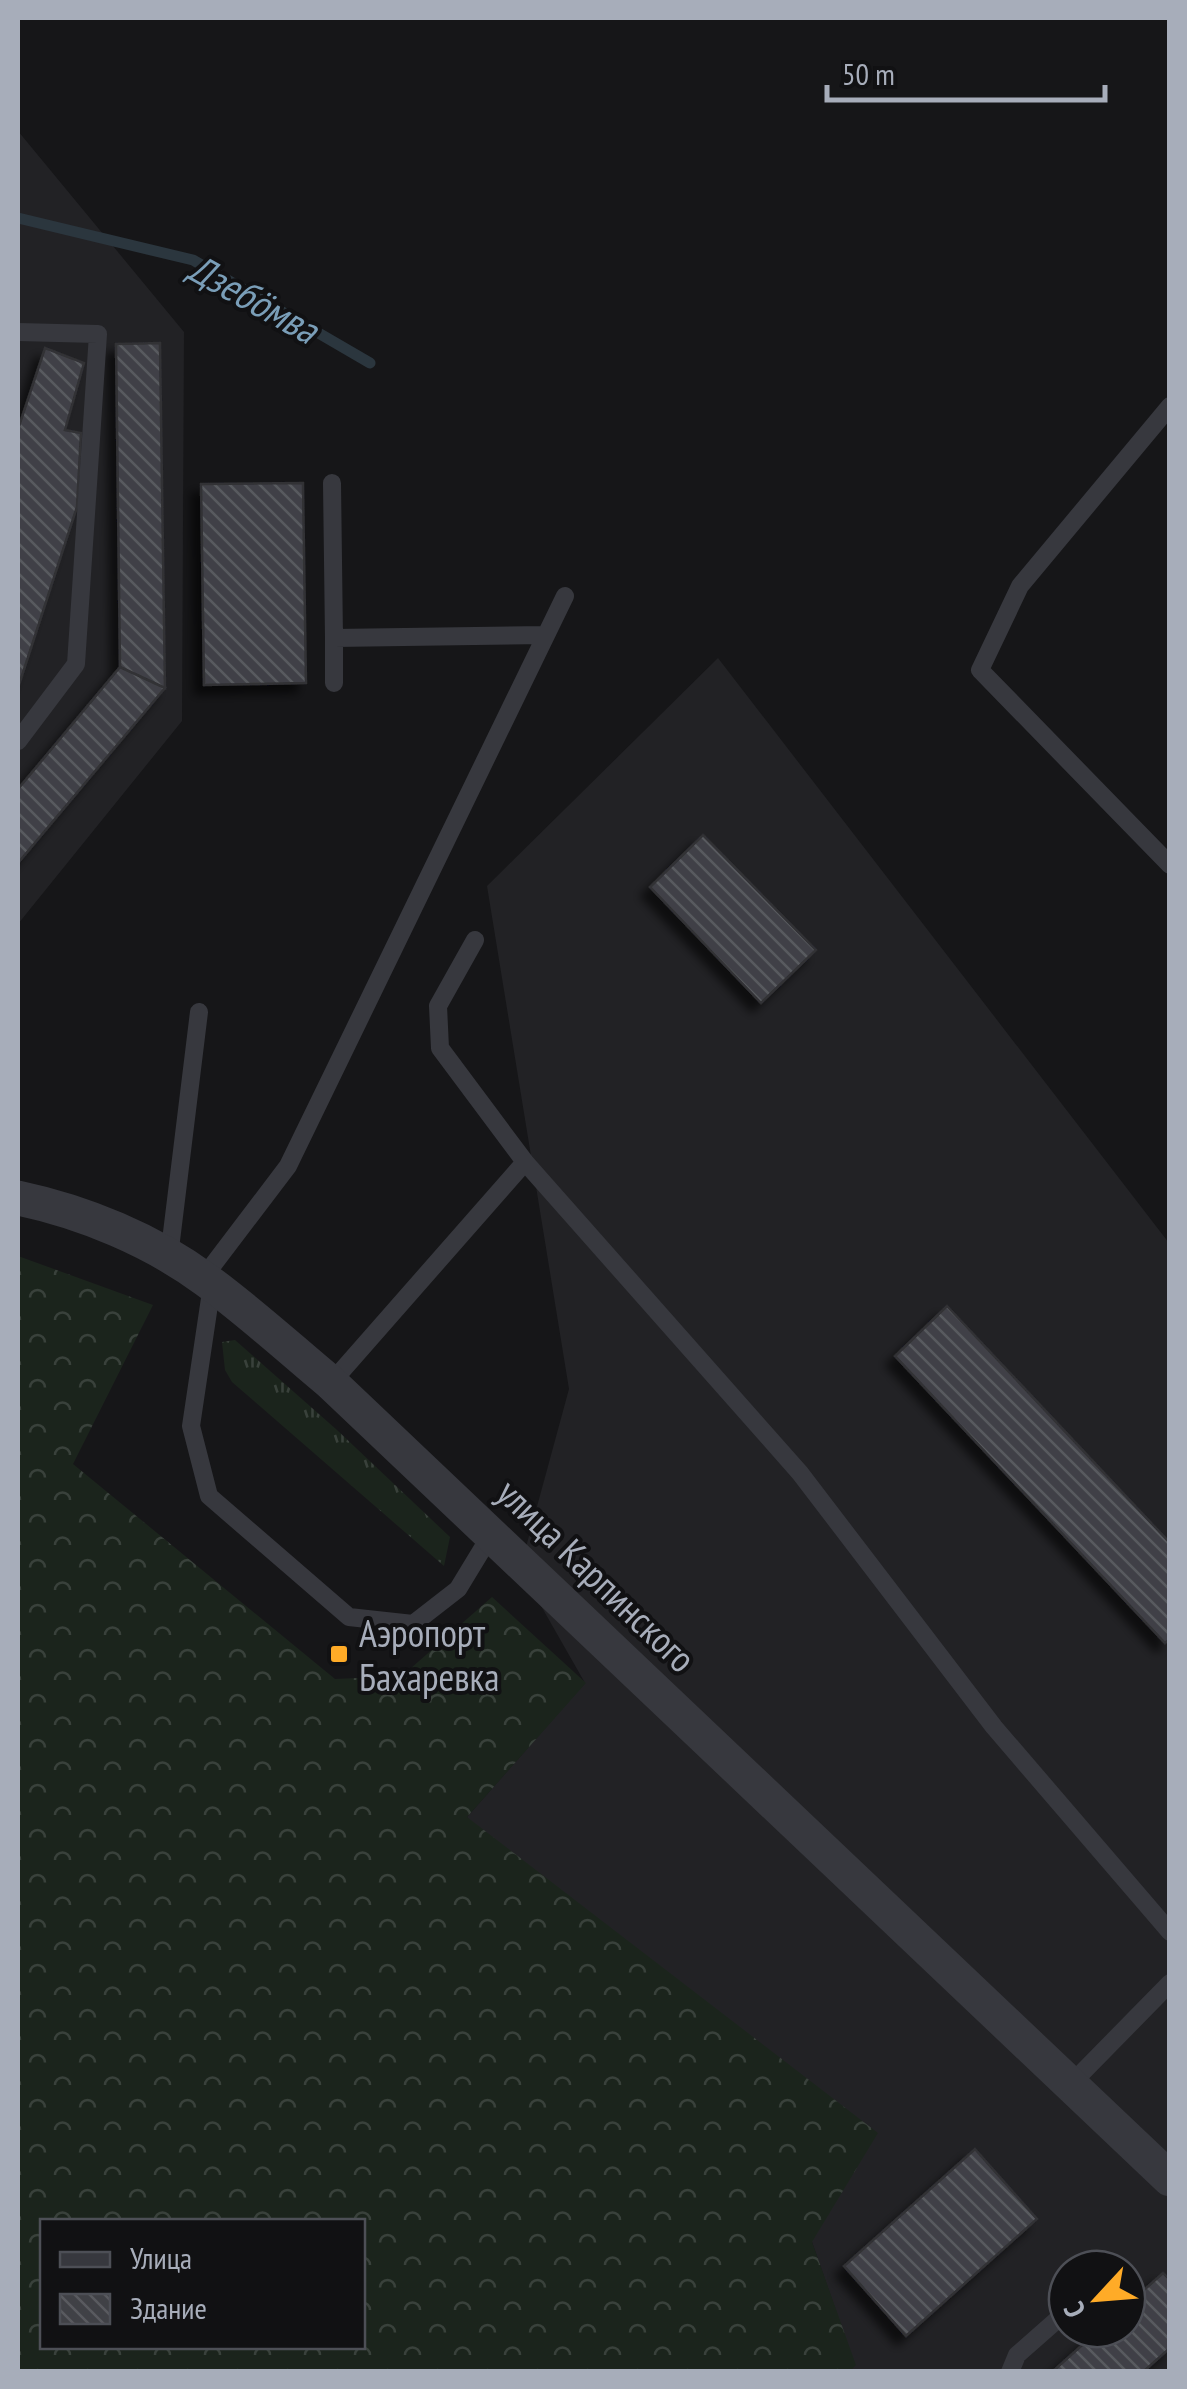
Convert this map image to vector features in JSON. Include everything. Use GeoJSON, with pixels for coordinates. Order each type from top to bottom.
{"type":"FeatureCollection","features":[{"type":"Feature","properties":{"kind":"street","name":"улица Карпинского"},"geometry":{"type":"LineString","coordinates":[[18,1198],[52,1205],[112,1228],[169,1256],[208,1281],[331,1383],[1170,2179]]}},
{"type":"Feature","properties":{"kind":"lane"},"geometry":{"type":"LineString","coordinates":[[18,332],[98,334],[76,664],[18,742]]}},
{"type":"Feature","properties":{"kind":"lane"},"geometry":{"type":"LineString","coordinates":[[1170,406],[1020,586],[980,670],[1170,865]]}},
{"type":"Feature","properties":{"kind":"lane"},"geometry":{"type":"LineString","coordinates":[[332,483],[334,683]]}},
{"type":"Feature","properties":{"kind":"lane"},"geometry":{"type":"LineString","coordinates":[[492,1534],[458,1589],[413,1624],[350,1616],[209,1496],[191,1426],[208,1281],[288,1166],[564,596]]}},
{"type":"Feature","properties":{"kind":"lane"},"geometry":{"type":"LineString","coordinates":[[334,638],[545,636]]}},
{"type":"Feature","properties":{"kind":"lane"},"geometry":{"type":"LineString","coordinates":[[476,940],[438,1006],[440,1048],[525,1162],[800,1473],[994,1727],[1170,1932]]}},
{"type":"Feature","properties":{"kind":"lane"},"geometry":{"type":"LineString","coordinates":[[169,1256],[199,1012]]}},
{"type":"Feature","properties":{"kind":"lane"},"geometry":{"type":"LineString","coordinates":[[331,1383],[525,1162]]}},
{"type":"Feature","properties":{"kind":"lane"},"geometry":{"type":"LineString","coordinates":[[1070,2085],[1170,1983]]}},
{"type":"Feature","properties":{"kind":"lane"},"geometry":{"type":"LineString","coordinates":[[1010,2372],[1018,2354],[1047,2329]]}},
{"type":"Feature","properties":{"kind":"shaded area"},"geometry":{"type":"Polygon","coordinates":[[[18,131],[184,332],[182,721],[18,924],[18,131]]]}},
{"type":"Feature","properties":{"kind":"shaded area"},"geometry":{"type":"Polygon","coordinates":[[[718,658],[1169,1243],[1169,2371],[850,2371],[855,2365],[812,2242],[467,1817],[585,1683],[520,1569],[569,1389],[487,886],[718,658]]]}},
{"type":"Feature","properties":{"kind":"green space"},"geometry":{"type":"Polygon","coordinates":[[[18,1256],[153,1305],[73,1464],[335,1679],[402,1676],[492,1597],[586,1683],[467,1817],[878,2133],[812,2242],[856,2365],[850,2371],[18,2371],[18,1256]]]}},
{"type":"Feature","properties":{"kind":"green space"},"geometry":{"type":"Polygon","coordinates":[[[235,1340],[450,1537],[444,1566],[232,1382],[225,1370],[222,1342],[235,1340]]]}},
{"type":"Feature","properties":{"kind":"building"},"geometry":{"type":"Polygon","coordinates":[[[160,343],[165,688],[120,667],[116,344],[160,343]]]}},
{"type":"Feature","properties":{"kind":"building"},"geometry":{"type":"Polygon","coordinates":[[[45,348],[84,363],[65,430],[81,433],[77,507],[18,688],[18,429],[45,348]]]}},
{"type":"Feature","properties":{"kind":"building"},"geometry":{"type":"Polygon","coordinates":[[[303,483],[306,683],[204,685],[201,484],[303,483]]]}},
{"type":"Feature","properties":{"kind":"building"},"geometry":{"type":"Polygon","coordinates":[[[120,667],[165,688],[18,863],[18,789],[120,667]]]}},
{"type":"Feature","properties":{"kind":"building"},"geometry":{"type":"Polygon","coordinates":[[[703,835],[816,950],[761,1003],[650,887],[703,835]]]}},
{"type":"Feature","properties":{"kind":"building"},"geometry":{"type":"Polygon","coordinates":[[[947,1306],[1170,1543],[1170,1639],[1165,1643],[895,1356],[947,1306]]]}},
{"type":"Feature","properties":{"kind":"building"},"geometry":{"type":"Polygon","coordinates":[[[975,2149],[1037,2219],[906,2336],[844,2266],[975,2149]]]}},
{"type":"Feature","properties":{"kind":"building"},"geometry":{"type":"Polygon","coordinates":[[[1163,2273],[1170,2280],[1170,2348],[1143,2372],[1052,2372],[1078,2349],[1147,2349],[1147,2287],[1163,2273]]]}},
{"type":"Feature","properties":{"kind":"waterway","name":"Дзебӧмва"},"geometry":{"type":"LineString","coordinates":[[18,218],[193,260],[370,363]]}},
{"type":"Feature","properties":{"kind":"place","name":"Аэропорт Бахаревка"},"geometry":{"type":"Point","coordinates":[339,1654]}}]}
